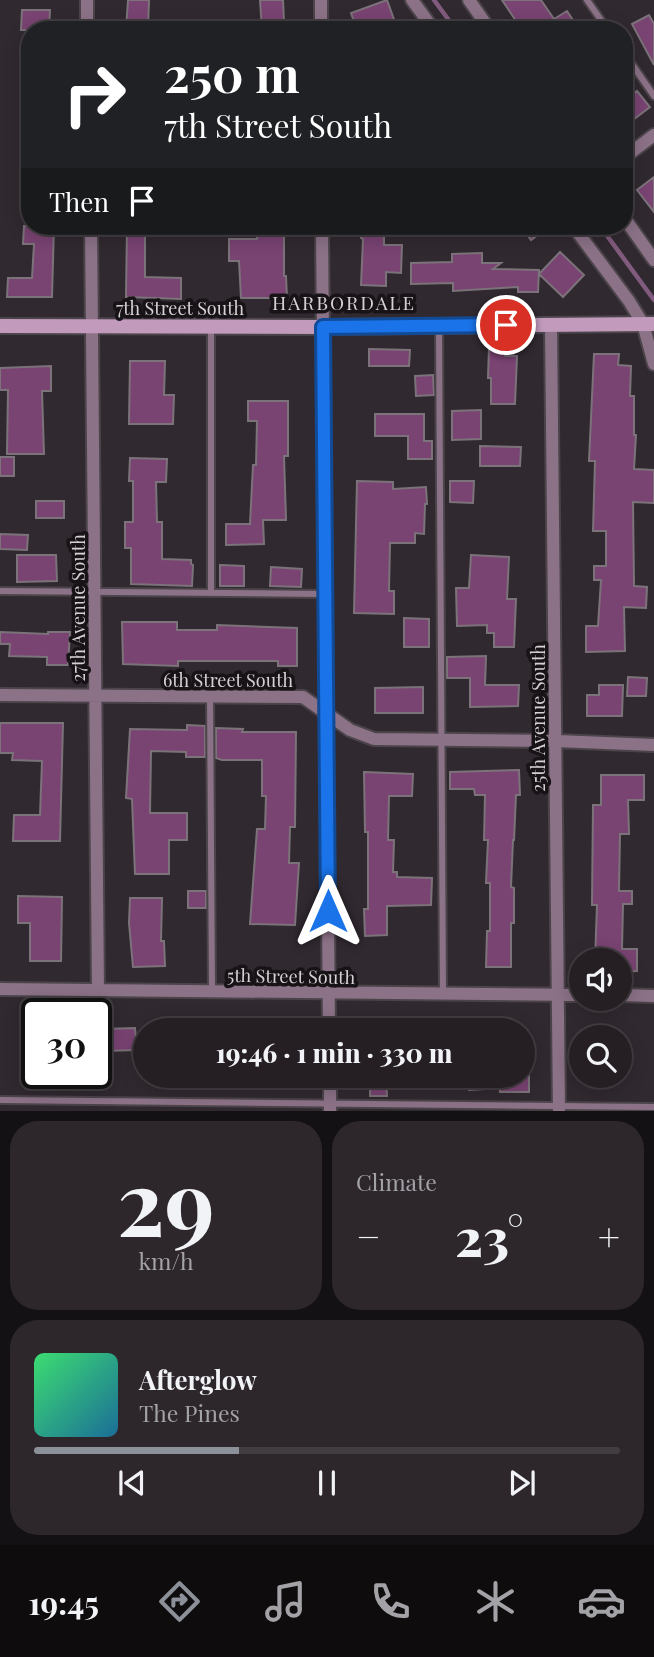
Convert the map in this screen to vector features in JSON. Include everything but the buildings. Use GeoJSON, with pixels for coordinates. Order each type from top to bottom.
{"type":"FeatureCollection","features":[{"type":"Feature","properties":{"kind":"street"},"geometry":{"type":"LineString","coordinates":[[87,0],[87,21]]}},
{"type":"Feature","properties":{"kind":"street"},"geometry":{"type":"LineString","coordinates":[[321,0],[321,21]]}},
{"type":"Feature","properties":{"kind":"street"},"geometry":{"type":"LineString","coordinates":[[412,0],[427,21]]}},
{"type":"Feature","properties":{"kind":"street"},"geometry":{"type":"LineString","coordinates":[[469,0],[484,21]]}},
{"type":"Feature","properties":{"kind":"street"},"geometry":{"type":"LineString","coordinates":[[633,151],[654,135]]}},
{"type":"Feature","properties":{"kind":"street"},"geometry":{"type":"LineString","coordinates":[[633,230],[654,260]]}},
{"type":"Feature","properties":{"kind":"street","name":"27th Avenue South"},"geometry":{"type":"LineString","coordinates":[[91,235],[98,990]]}},
{"type":"Feature","properties":{"kind":"street"},"geometry":{"type":"LineString","coordinates":[[322,235],[329,1018]]}},
{"type":"Feature","properties":{"kind":"street"},"geometry":{"type":"LineString","coordinates":[[580,235],[648,324],[654,364]]}},
{"type":"Feature","properties":{"kind":"street","name":"7th Street South"},"geometry":{"type":"LineString","coordinates":[[0,326],[648,324]]}},
{"type":"Feature","properties":{"kind":"street","name":"25th Avenue South"},"geometry":{"type":"LineString","coordinates":[[551,325],[559,1109]]}},
{"type":"Feature","properties":{"kind":"street","name":"6th Street South"},"geometry":{"type":"LineString","coordinates":[[0,695],[303,697],[350,730],[374,739],[654,744]]}},
{"type":"Feature","properties":{"kind":"street","name":"5th Street South"},"geometry":{"type":"LineString","coordinates":[[0,989],[569,995]]}},
{"type":"Feature","properties":{"kind":"street"},"geometry":{"type":"LineString","coordinates":[[632,995],[654,996]]}},
{"type":"Feature","properties":{"kind":"street"},"geometry":{"type":"LineString","coordinates":[[330,1088],[330,1107]]}},
{"type":"Feature","properties":{"kind":"lane"},"geometry":{"type":"LineString","coordinates":[[587,0],[601,21]]}},
{"type":"Feature","properties":{"kind":"lane"},"geometry":{"type":"LineString","coordinates":[[633,66],[654,96]]}},
{"type":"Feature","properties":{"kind":"lane"},"geometry":{"type":"LineString","coordinates":[[439,326],[443,994]]}},
{"type":"Feature","properties":{"kind":"lane"},"geometry":{"type":"LineString","coordinates":[[211,327],[211,593]]}},
{"type":"Feature","properties":{"kind":"lane"},"geometry":{"type":"LineString","coordinates":[[0,591],[325,594]]}},
{"type":"Feature","properties":{"kind":"lane"},"geometry":{"type":"LineString","coordinates":[[210,697],[212,992]]}},
{"type":"Feature","properties":{"kind":"lane"},"geometry":{"type":"LineString","coordinates":[[0,1100],[330,1107],[654,1107]]}},
{"type":"Feature","properties":{"kind":"waterway"},"geometry":{"type":"LineString","coordinates":[[434,0],[449,21]]}},
{"type":"Feature","properties":{"kind":"waterway"},"geometry":{"type":"LineString","coordinates":[[607,235],[654,300]]}},
{"type":"Feature","properties":{"kind":"district","name":"HARBORDALE"},"geometry":{"type":"Point","coordinates":[344,302]}},
{"type":"Feature","properties":{"kind":"route"},"geometry":{"type":"LineString","coordinates":[[328,911],[323,327],[506,325]]}}]}
